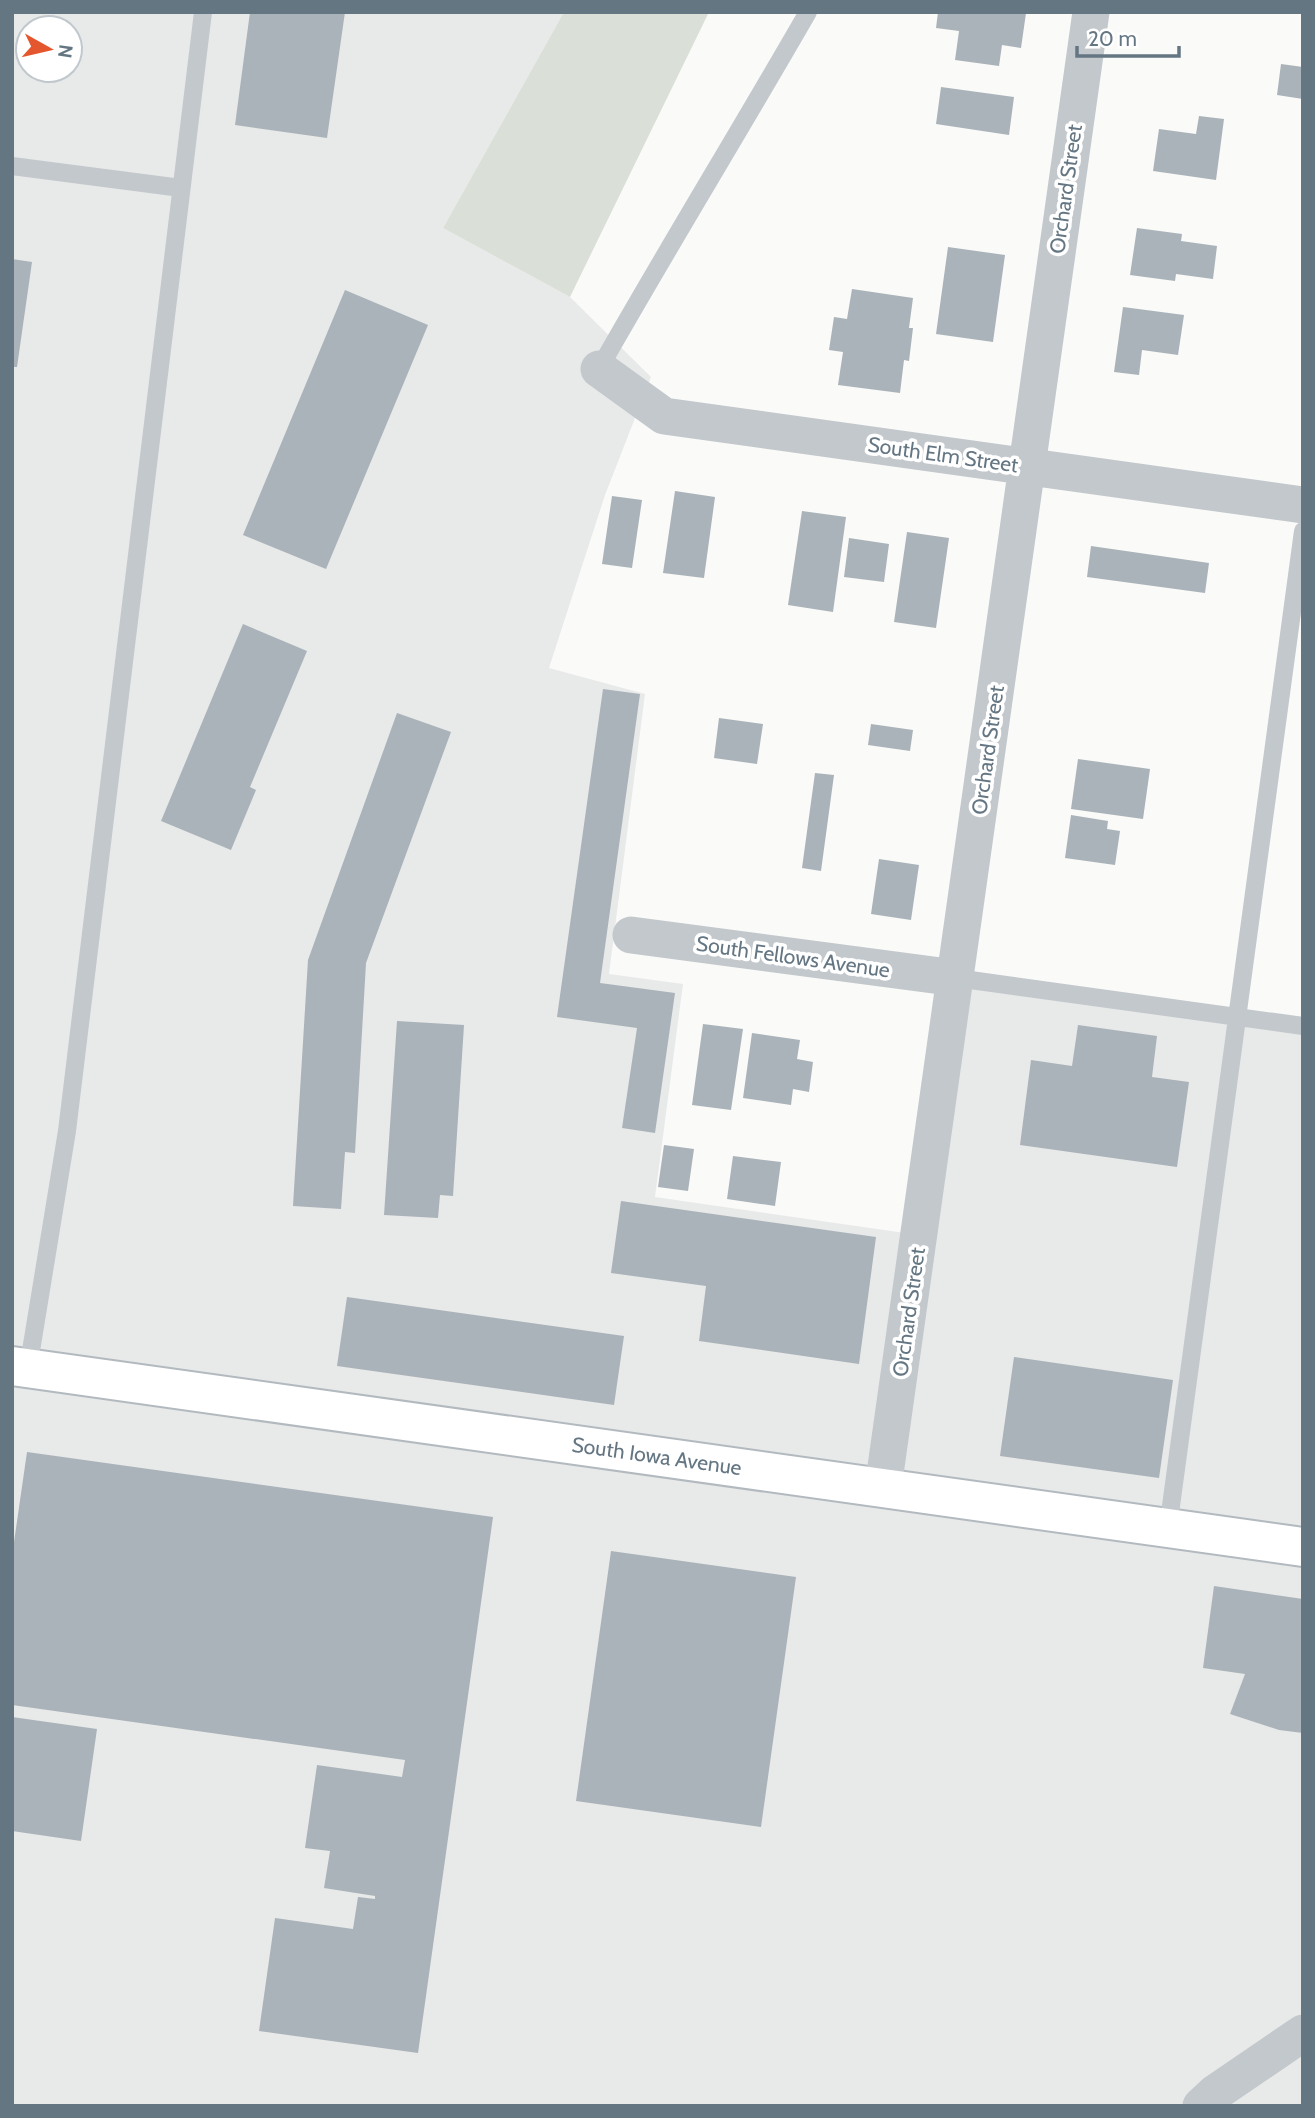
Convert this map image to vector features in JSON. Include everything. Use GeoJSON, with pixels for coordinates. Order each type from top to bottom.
{"type":"FeatureCollection","features":[{"type":"Feature","properties":{"kind":"main road","name":"South Iowa Avenue"},"geometry":{"type":"LineString","coordinates":[[20,1368],[1303,1547]]}},
{"type":"Feature","properties":{"kind":"street","name":"Orchard Street"},"geometry":{"type":"LineString","coordinates":[[883,1489],[1091,12]]}},
{"type":"Feature","properties":{"kind":"street","name":"South Elm Street"},"geometry":{"type":"LineString","coordinates":[[598,369],[664,416],[1303,505]]}},
{"type":"Feature","properties":{"kind":"street","name":"South Fellows Avenue"},"geometry":{"type":"LineString","coordinates":[[631,935],[956,978]]}},
{"type":"Feature","properties":{"kind":"street"},"geometry":{"type":"LineString","coordinates":[[1201,2106],[1215,2093],[1303,2033]]}},
{"type":"Feature","properties":{"kind":"lane"},"geometry":{"type":"LineString","coordinates":[[20,1368],[67,1131],[203,12]]}},
{"type":"Feature","properties":{"kind":"lane"},"geometry":{"type":"LineString","coordinates":[[598,369],[642,290],[710,182],[808,12]]}},
{"type":"Feature","properties":{"kind":"lane"},"geometry":{"type":"LineString","coordinates":[[12,166],[181,188]]}},
{"type":"Feature","properties":{"kind":"lane"},"geometry":{"type":"LineString","coordinates":[[1168,1528],[1303,531]]}},
{"type":"Feature","properties":{"kind":"lane"},"geometry":{"type":"LineString","coordinates":[[956,978],[1303,1026]]}},
{"type":"Feature","properties":{"kind":"shaded area"},"geometry":{"type":"Polygon","coordinates":[[[12,12],[564,12],[443,228],[570,297],[651,377],[605,495],[549,668],[645,694],[609,974],[683,984],[655,1197],[919,1235],[956,978],[1303,1026],[1303,2106],[12,2106],[12,12]]]}},
{"type":"Feature","properties":{"kind":"shaded area"},"geometry":{"type":"Polygon","coordinates":[[[564,12],[709,12],[570,297],[443,228],[564,12]]]}},
{"type":"Feature","properties":{"kind":"building"},"geometry":{"type":"Polygon","coordinates":[[[250,12],[345,12],[327,138],[235,125],[250,12]]]}},
{"type":"Feature","properties":{"kind":"building"},"geometry":{"type":"Polygon","coordinates":[[[938,12],[1026,13],[1021,48],[1002,45],[999,66],[955,60],[959,31],[936,28],[938,12]]]}},
{"type":"Feature","properties":{"kind":"building"},"geometry":{"type":"Polygon","coordinates":[[[1281,64],[1303,67],[1303,99],[1277,95],[1281,64]]]}},
{"type":"Feature","properties":{"kind":"building"},"geometry":{"type":"Polygon","coordinates":[[[941,87],[1014,97],[1009,135],[936,124],[941,87]]]}},
{"type":"Feature","properties":{"kind":"building"},"geometry":{"type":"Polygon","coordinates":[[[1199,116],[1224,119],[1216,180],[1153,171],[1159,129],[1196,134],[1199,116]]]}},
{"type":"Feature","properties":{"kind":"building"},"geometry":{"type":"Polygon","coordinates":[[[1137,228],[1182,234],[1181,241],[1217,246],[1213,279],[1176,274],[1175,281],[1130,275],[1137,228]]]}},
{"type":"Feature","properties":{"kind":"building"},"geometry":{"type":"Polygon","coordinates":[[[948,247],[1005,255],[993,342],[936,334],[948,247]]]}},
{"type":"Feature","properties":{"kind":"building"},"geometry":{"type":"Polygon","coordinates":[[[12,259],[32,262],[17,367],[12,367],[12,259]]]}},
{"type":"Feature","properties":{"kind":"building"},"geometry":{"type":"Polygon","coordinates":[[[852,289],[913,298],[909,361],[904,360],[900,393],[838,385],[843,352],[829,350],[834,317],[847,319],[852,289]]]}},
{"type":"Feature","properties":{"kind":"building"},"geometry":{"type":"Polygon","coordinates":[[[345,290],[428,325],[326,569],[243,535],[345,290]]]}},
{"type":"Feature","properties":{"kind":"building"},"geometry":{"type":"Polygon","coordinates":[[[1123,307],[1184,315],[1178,355],[1142,350],[1139,375],[1114,372],[1123,307]]]}},
{"type":"Feature","properties":{"kind":"building"},"geometry":{"type":"Polygon","coordinates":[[[675,491],[715,497],[704,578],[663,573],[675,491]]]}},
{"type":"Feature","properties":{"kind":"building"},"geometry":{"type":"Polygon","coordinates":[[[612,496],[642,500],[632,568],[602,564],[612,496]]]}},
{"type":"Feature","properties":{"kind":"building"},"geometry":{"type":"Polygon","coordinates":[[[802,511],[846,517],[833,612],[788,605],[802,511]]]}},
{"type":"Feature","properties":{"kind":"building"},"geometry":{"type":"Polygon","coordinates":[[[907,532],[949,538],[936,628],[894,622],[907,532]]]}},
{"type":"Feature","properties":{"kind":"building"},"geometry":{"type":"Polygon","coordinates":[[[849,538],[889,544],[884,582],[844,577],[849,538]]]}},
{"type":"Feature","properties":{"kind":"building"},"geometry":{"type":"Polygon","coordinates":[[[1091,546],[1209,563],[1205,593],[1087,577],[1091,546]]]}},
{"type":"Feature","properties":{"kind":"building"},"geometry":{"type":"Polygon","coordinates":[[[243,624],[307,651],[250,787],[256,790],[231,850],[161,821],[243,624]]]}},
{"type":"Feature","properties":{"kind":"building"},"geometry":{"type":"Polygon","coordinates":[[[603,689],[640,694],[600,983],[675,993],[655,1133],[622,1128],[637,1028],[557,1017],[603,689]]]}},
{"type":"Feature","properties":{"kind":"building"},"geometry":{"type":"Polygon","coordinates":[[[397,713],[451,732],[366,963],[355,1153],[345,1152],[341,1209],[293,1206],[308,960],[397,713]]]}},
{"type":"Feature","properties":{"kind":"building"},"geometry":{"type":"Polygon","coordinates":[[[719,718],[763,724],[757,764],[714,758],[719,718]]]}},
{"type":"Feature","properties":{"kind":"building"},"geometry":{"type":"Polygon","coordinates":[[[871,724],[913,730],[910,751],[868,745],[871,724]]]}},
{"type":"Feature","properties":{"kind":"building"},"geometry":{"type":"Polygon","coordinates":[[[1078,759],[1150,769],[1143,819],[1071,809],[1078,759]]]}},
{"type":"Feature","properties":{"kind":"building"},"geometry":{"type":"Polygon","coordinates":[[[815,773],[834,775],[821,871],[802,868],[815,773]]]}},
{"type":"Feature","properties":{"kind":"building"},"geometry":{"type":"Polygon","coordinates":[[[1071,815],[1108,821],[1107,829],[1120,831],[1115,865],[1065,858],[1071,815]]]}},
{"type":"Feature","properties":{"kind":"building"},"geometry":{"type":"Polygon","coordinates":[[[879,859],[919,865],[911,920],[871,914],[879,859]]]}},
{"type":"Feature","properties":{"kind":"building"},"geometry":{"type":"Polygon","coordinates":[[[397,1021],[464,1025],[453,1196],[440,1195],[438,1218],[384,1215],[397,1021]]]}},
{"type":"Feature","properties":{"kind":"building"},"geometry":{"type":"Polygon","coordinates":[[[703,1024],[743,1029],[731,1110],[692,1105],[703,1024]]]}},
{"type":"Feature","properties":{"kind":"building"},"geometry":{"type":"Polygon","coordinates":[[[1078,1025],[1157,1036],[1152,1077],[1189,1082],[1177,1167],[1020,1145],[1031,1060],[1072,1066],[1078,1025]]]}},
{"type":"Feature","properties":{"kind":"building"},"geometry":{"type":"Polygon","coordinates":[[[752,1033],[800,1040],[797,1059],[813,1062],[809,1092],[793,1089],[791,1105],[743,1098],[752,1033]]]}},
{"type":"Feature","properties":{"kind":"building"},"geometry":{"type":"Polygon","coordinates":[[[664,1145],[694,1149],[688,1191],[658,1187],[664,1145]]]}},
{"type":"Feature","properties":{"kind":"building"},"geometry":{"type":"Polygon","coordinates":[[[733,1156],[781,1162],[775,1206],[727,1199],[733,1156]]]}},
{"type":"Feature","properties":{"kind":"building"},"geometry":{"type":"Polygon","coordinates":[[[621,1201],[876,1237],[859,1364],[699,1341],[706,1286],[611,1273],[621,1201]]]}},
{"type":"Feature","properties":{"kind":"building"},"geometry":{"type":"Polygon","coordinates":[[[347,1297],[624,1336],[614,1405],[337,1366],[347,1297]]]}},
{"type":"Feature","properties":{"kind":"building"},"geometry":{"type":"Polygon","coordinates":[[[1014,1357],[1173,1380],[1159,1478],[1000,1456],[1014,1357]]]}},
{"type":"Feature","properties":{"kind":"building"},"geometry":{"type":"Polygon","coordinates":[[[27,1452],[493,1517],[418,2053],[259,2031],[275,1918],[353,1929],[358,1897],[375,1899],[375,1896],[324,1888],[330,1851],[305,1848],[317,1765],[402,1777],[405,1760],[12,1705],[12,1556],[27,1452]]]}},
{"type":"Feature","properties":{"kind":"building"},"geometry":{"type":"Polygon","coordinates":[[[611,1551],[796,1577],[761,1827],[576,1801],[611,1551]]]}},
{"type":"Feature","properties":{"kind":"building"},"geometry":{"type":"Polygon","coordinates":[[[1214,1586],[1303,1599],[1303,1733],[1279,1730],[1230,1714],[1245,1674],[1203,1668],[1214,1586]]]}},
{"type":"Feature","properties":{"kind":"building"},"geometry":{"type":"Polygon","coordinates":[[[12,1717],[97,1729],[81,1841],[12,1831],[12,1717]]]}}]}
